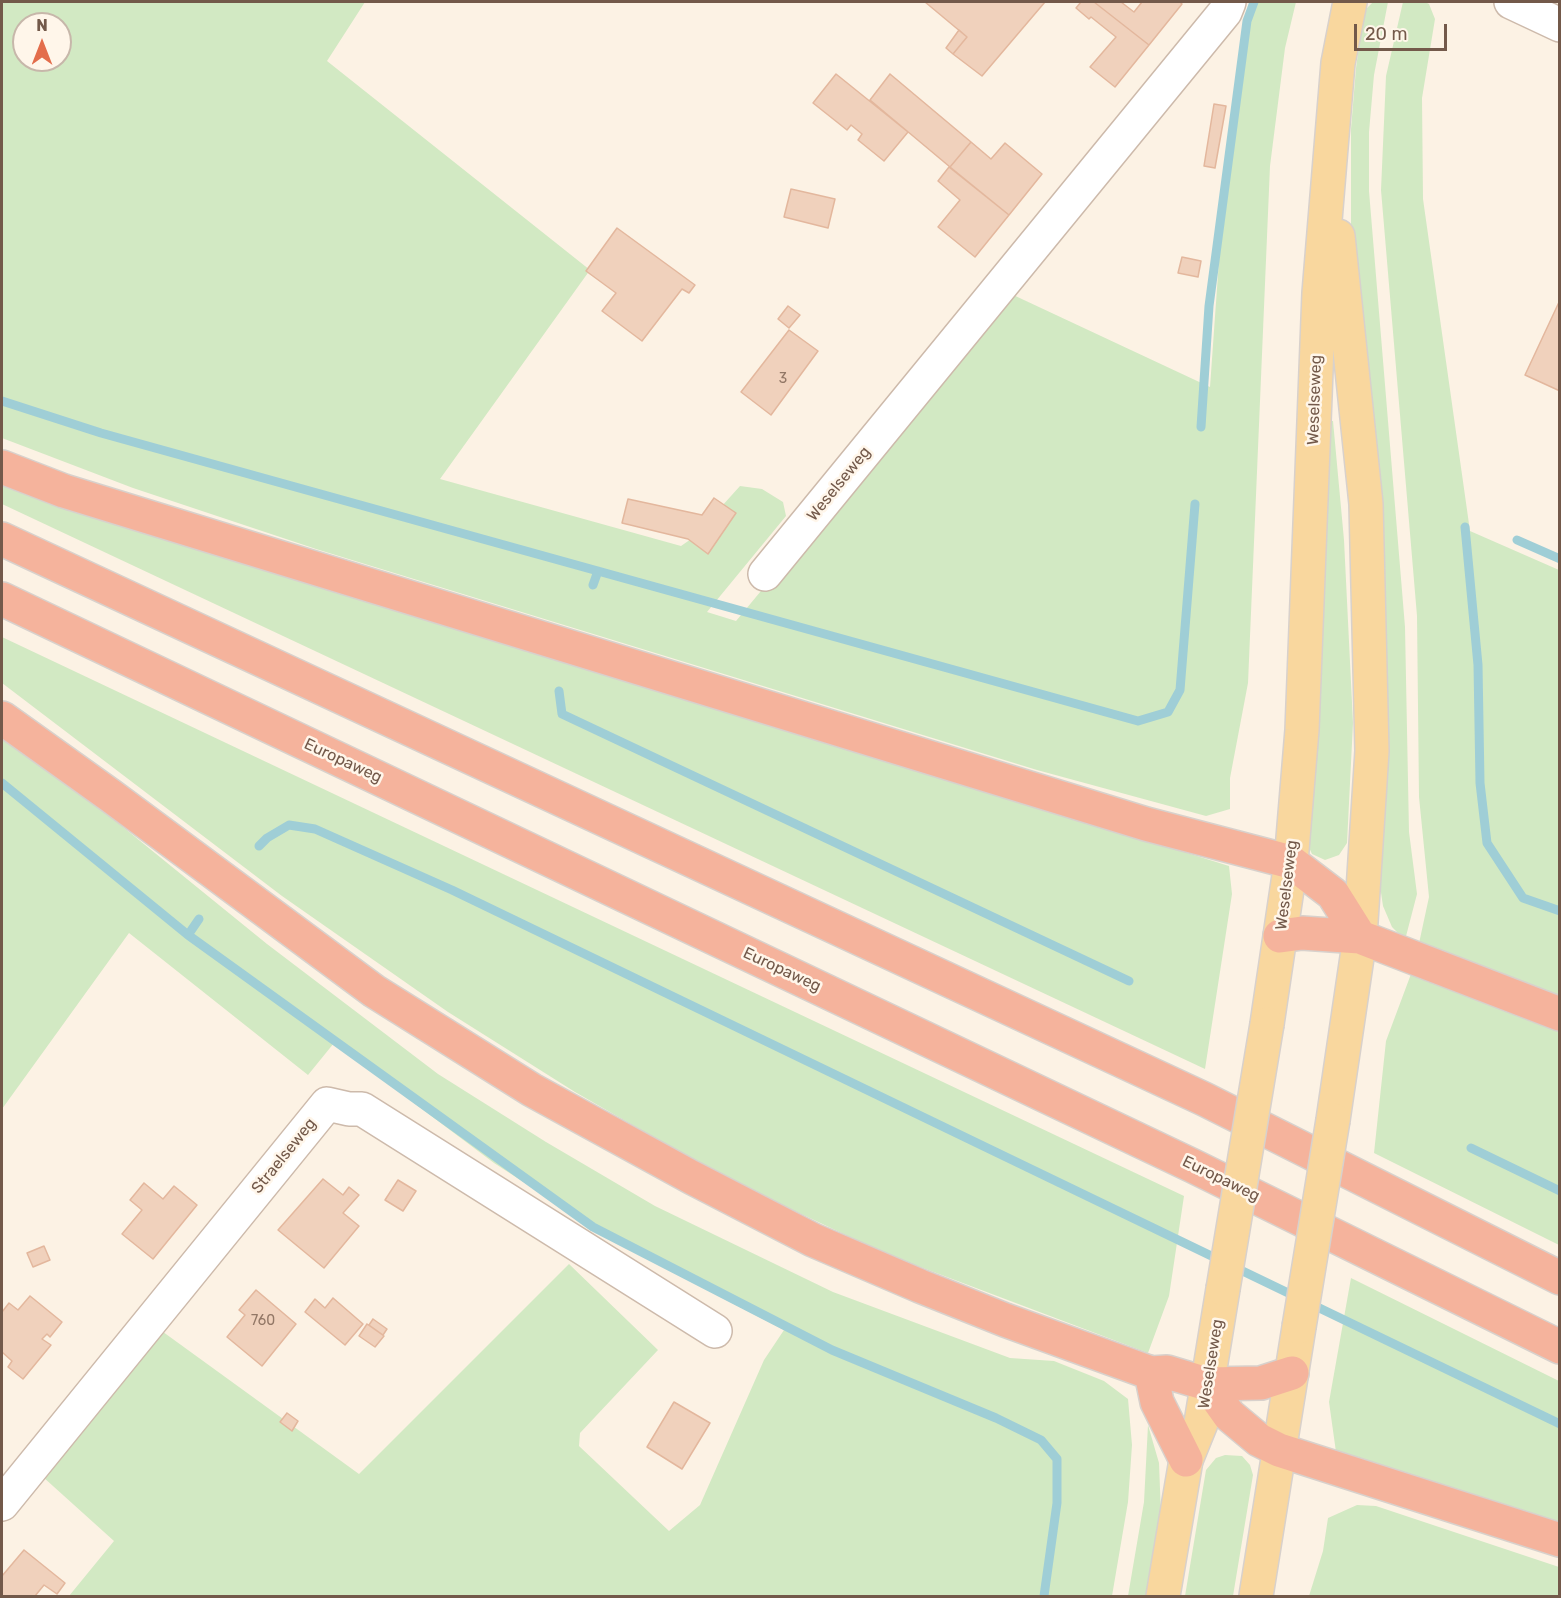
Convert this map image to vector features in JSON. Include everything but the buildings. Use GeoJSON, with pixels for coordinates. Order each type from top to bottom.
{"type":"FeatureCollection","features":[{"type":"Feature","properties":{"kind":"highway"},"geometry":{"type":"LineString","coordinates":[[2,467],[64,491],[1146,824],[1291,862],[1333,894],[1360,937]]}},
{"type":"Feature","properties":{"kind":"highway"},"geometry":{"type":"LineString","coordinates":[[2,539],[1204,1099],[1560,1278]]}},
{"type":"Feature","properties":{"kind":"highway","name":"Europaweg"},"geometry":{"type":"LineString","coordinates":[[2,599],[1193,1166],[1560,1347]]}},
{"type":"Feature","properties":{"kind":"highway"},"geometry":{"type":"LineString","coordinates":[[2,718],[374,991],[532,1090],[691,1177],[813,1240],[994,1315],[1151,1373],[1167,1372],[1207,1384],[1261,1383],[1292,1373]]}},
{"type":"Feature","properties":{"kind":"highway"},"geometry":{"type":"LineString","coordinates":[[1280,936],[1302,933],[1360,937],[1560,1014]]}},
{"type":"Feature","properties":{"kind":"highway"},"geometry":{"type":"LineString","coordinates":[[1151,1373],[1157,1402],[1186,1460]]}},
{"type":"Feature","properties":{"kind":"highway"},"geometry":{"type":"LineString","coordinates":[[1207,1384],[1229,1415],[1259,1440],[1279,1450],[1560,1540]]}},
{"type":"Feature","properties":{"kind":"main road","name":"Weselseweg"},"geometry":{"type":"LineString","coordinates":[[1163,1596],[1186,1460],[1201,1423],[1267,1024],[1291,862],[1302,730],[1319,293],[1338,63],[1350,2]]}},
{"type":"Feature","properties":{"kind":"main road","name":"Weselseweg"},"geometry":{"type":"LineString","coordinates":[[1256,1596],[1343,1060],[1360,937],[1372,752],[1366,504],[1331,163]]}},
{"type":"Feature","properties":{"kind":"street","name":"Weselseweg"},"geometry":{"type":"LineString","coordinates":[[765,574],[1218,21],[1229,2]]}},
{"type":"Feature","properties":{"kind":"street"},"geometry":{"type":"LineString","coordinates":[[1511,2],[1560,25]]}},
{"type":"Feature","properties":{"kind":"street","name":"Straelseweg"},"geometry":{"type":"LineString","coordinates":[[2,1504],[327,1104],[349,1109],[362,1109],[715,1331]]}},
{"type":"Feature","properties":{"kind":"green space"},"geometry":{"type":"Polygon","coordinates":[[[2,2],[365,2],[327,61],[590,270],[440,479],[681,546],[694,537],[740,486],[762,489],[783,502],[786,516],[707,612],[736,621],[1009,293],[1210,387],[1221,232],[1237,79],[1255,2],[1296,2],[1285,48],[1270,166],[1248,683],[1230,778],[1230,809],[1206,816],[1037,770],[316,549],[133,488],[2,438],[2,2]]]}},
{"type":"Feature","properties":{"kind":"green space"},"geometry":{"type":"Polygon","coordinates":[[[1373,2],[1388,2],[1374,75],[1369,132],[1369,191],[1405,627],[1409,832],[1417,894],[1405,940],[1392,927],[1383,906],[1380,886],[1388,764],[1386,629],[1351,227],[1351,129],[1356,68],[1364,11],[1373,2]]]}},
{"type":"Feature","properties":{"kind":"green space"},"geometry":{"type":"Polygon","coordinates":[[[1403,2],[1429,4],[1435,19],[1422,98],[1423,199],[1470,531],[1559,570],[1559,995],[1418,948],[1429,897],[1419,797],[1417,616],[1381,190],[1386,76],[1403,2]]]}},
{"type":"Feature","properties":{"kind":"green space"},"geometry":{"type":"Polygon","coordinates":[[[1327,421],[1333,421],[1344,540],[1353,723],[1347,843],[1339,855],[1325,860],[1312,854],[1306,841],[1327,421]]]}},
{"type":"Feature","properties":{"kind":"green space"},"geometry":{"type":"Polygon","coordinates":[[[2,480],[94,514],[447,626],[800,732],[1229,866],[1232,894],[1205,1069],[2,504],[2,480]]]}},
{"type":"Feature","properties":{"kind":"green space"},"geometry":{"type":"Polygon","coordinates":[[[2,637],[1184,1196],[1169,1296],[1148,1353],[886,1254],[725,1178],[575,1092],[448,1012],[282,896],[2,683],[2,637]]]}},
{"type":"Feature","properties":{"kind":"green space"},"geometry":{"type":"Polygon","coordinates":[[[2,738],[102,810],[267,944],[438,1074],[546,1142],[655,1206],[833,1292],[1010,1358],[1054,1361],[1104,1381],[1128,1399],[1132,1445],[1128,1502],[1112,1596],[69,1596],[114,1541],[43,1477],[159,1329],[359,1474],[569,1264],[658,1350],[580,1433],[579,1446],[669,1531],[700,1505],[764,1360],[784,1330],[651,1261],[590,1225],[494,1163],[334,1043],[308,1075],[129,933],[2,1109],[2,738]]]}},
{"type":"Feature","properties":{"kind":"green space"},"geometry":{"type":"Polygon","coordinates":[[[1411,974],[1559,1030],[1559,1245],[1374,1153],[1386,1041],[1411,974]]]}},
{"type":"Feature","properties":{"kind":"green space"},"geometry":{"type":"Polygon","coordinates":[[[1351,1278],[1559,1381],[1559,1526],[1336,1452],[1329,1402],[1351,1278]]]}},
{"type":"Feature","properties":{"kind":"green space"},"geometry":{"type":"Polygon","coordinates":[[[1148,1425],[1159,1463],[1161,1515],[1147,1596],[1128,1596],[1144,1502],[1148,1425]]]}},
{"type":"Feature","properties":{"kind":"green space"},"geometry":{"type":"Polygon","coordinates":[[[1225,1455],[1242,1456],[1250,1465],[1253,1475],[1233,1596],[1185,1596],[1206,1470],[1216,1458],[1225,1455]]]}},
{"type":"Feature","properties":{"kind":"green space"},"geometry":{"type":"Polygon","coordinates":[[[1357,1505],[1376,1506],[1559,1567],[1559,1596],[1309,1596],[1323,1551],[1328,1518],[1357,1505]]]}},
{"type":"Feature","properties":{"kind":"waterway"},"geometry":{"type":"LineString","coordinates":[[1201,427],[1209,306],[1247,21],[1254,2]]}},
{"type":"Feature","properties":{"kind":"waterway"},"geometry":{"type":"LineString","coordinates":[[2,401],[101,433],[1138,721],[1168,712],[1180,690],[1195,504]]}},
{"type":"Feature","properties":{"kind":"waterway"},"geometry":{"type":"LineString","coordinates":[[1465,527],[1478,665],[1480,783],[1487,843],[1523,898],[1560,911]]}},
{"type":"Feature","properties":{"kind":"waterway"},"geometry":{"type":"LineString","coordinates":[[1517,540],[1560,559]]}},
{"type":"Feature","properties":{"kind":"waterway"},"geometry":{"type":"LineString","coordinates":[[593,585],[598,571]]}},
{"type":"Feature","properties":{"kind":"waterway"},"geometry":{"type":"LineString","coordinates":[[559,691],[562,714],[1129,981]]}},
{"type":"Feature","properties":{"kind":"waterway"},"geometry":{"type":"LineString","coordinates":[[2,783],[188,935],[593,1227],[832,1350],[996,1418],[1041,1440],[1057,1459],[1057,1503],[1044,1596]]}},
{"type":"Feature","properties":{"kind":"waterway"},"geometry":{"type":"LineString","coordinates":[[259,846],[267,838],[289,825],[315,829],[452,890],[1560,1424]]}},
{"type":"Feature","properties":{"kind":"waterway"},"geometry":{"type":"LineString","coordinates":[[188,935],[199,919]]}},
{"type":"Feature","properties":{"kind":"waterway"},"geometry":{"type":"LineString","coordinates":[[1471,1148],[1560,1191]]}}]}
